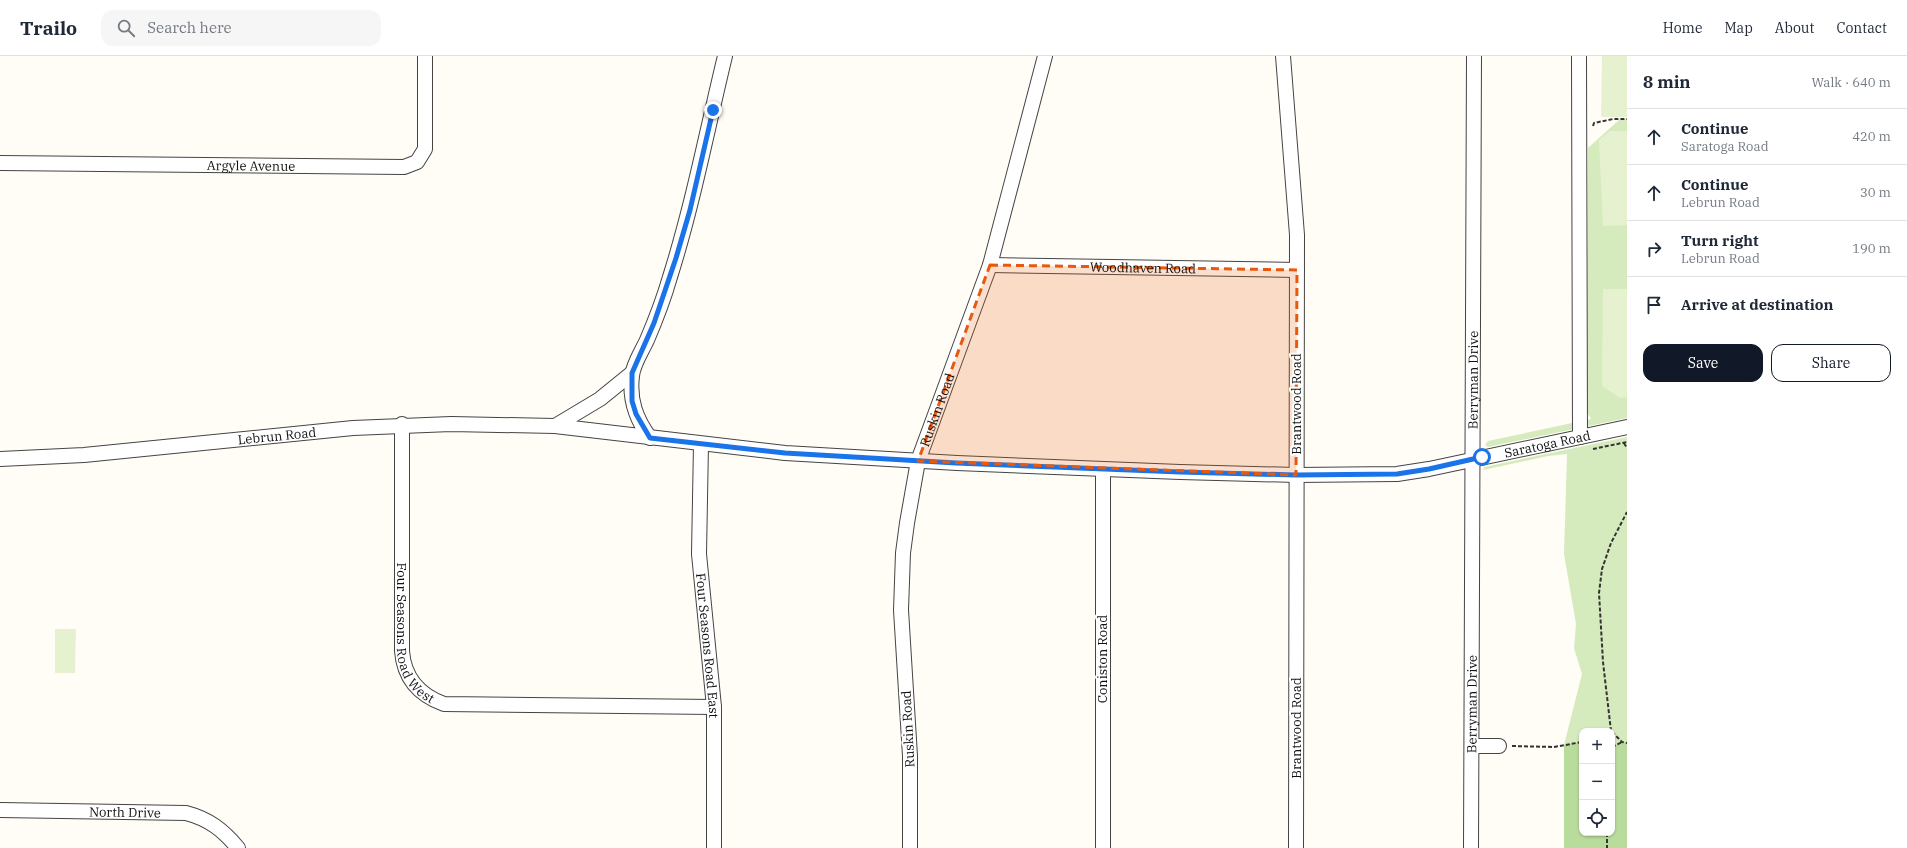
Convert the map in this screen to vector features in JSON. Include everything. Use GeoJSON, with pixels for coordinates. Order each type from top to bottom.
{"type":"FeatureCollection","features":[{"type":"Feature","properties":{"kind":"street","name":"Argyle Avenue"},"geometry":{"type":"LineString","coordinates":[[0,164],[404,167],[417,162],[425,149],[425,56]]}},
{"type":"Feature","properties":{"kind":"street"},"geometry":{"type":"LineString","coordinates":[[650,438],[636,414],[632,401],[632,373],[654,323],[676,258],[690,210],[724,56]]}},
{"type":"Feature","properties":{"kind":"street","name":"Ruskin Road"},"geometry":{"type":"LineString","coordinates":[[910,848],[910,756],[901,610],[903,553],[918,461],[990,265],[1044,56]]}},
{"type":"Feature","properties":{"kind":"street","name":"Brantwood Road"},"geometry":{"type":"LineString","coordinates":[[1283,56],[1285,96],[1296,201],[1296,848]]}},
{"type":"Feature","properties":{"kind":"street","name":"Berryman Drive"},"geometry":{"type":"LineString","coordinates":[[1471,848],[1474,56]]}},
{"type":"Feature","properties":{"kind":"street"},"geometry":{"type":"LineString","coordinates":[[1580,56],[1580,437]]}},
{"type":"Feature","properties":{"kind":"street","name":"Woodhaven Road"},"geometry":{"type":"LineString","coordinates":[[990,265],[1297,270]]}},
{"type":"Feature","properties":{"kind":"street"},"geometry":{"type":"LineString","coordinates":[[555,426],[600,399],[632,373]]}},
{"type":"Feature","properties":{"kind":"street","name":"Lebrun Road"},"geometry":{"type":"LineString","coordinates":[[0,459],[84,455],[281,434],[402,424],[555,426],[701,444]]}},
{"type":"Feature","properties":{"kind":"street","name":"Four Seasons Road West"},"geometry":{"type":"LineString","coordinates":[[402,424],[402,650],[406,672],[422,693],[433,700],[444,704],[714,707]]}},
{"type":"Feature","properties":{"kind":"street","name":"Saratoga Road"},"geometry":{"type":"LineString","coordinates":[[701,444],[785,453],[1103,470],[1296,475],[1397,474],[1429,469],[1473,458],[1627,427]]}},
{"type":"Feature","properties":{"kind":"street","name":"Four Seasons Road East"},"geometry":{"type":"LineString","coordinates":[[701,444],[699,554],[714,707],[714,848]]}},
{"type":"Feature","properties":{"kind":"street","name":"Coniston Road"},"geometry":{"type":"LineString","coordinates":[[1103,470],[1103,848]]}},
{"type":"Feature","properties":{"kind":"street"},"geometry":{"type":"LineString","coordinates":[[1472,746],[1499,746]]}},
{"type":"Feature","properties":{"kind":"street","name":"North Drive"},"geometry":{"type":"LineString","coordinates":[[0,810],[186,813],[213,823],[225,832],[238,848]]}},
{"type":"Feature","properties":{"kind":"path"},"geometry":{"type":"LineString","coordinates":[[1592,129],[1594,123],[1613,119],[1627,119]]}},
{"type":"Feature","properties":{"kind":"path"},"geometry":{"type":"LineString","coordinates":[[1624,443],[1627,448]]}},
{"type":"Feature","properties":{"kind":"path"},"geometry":{"type":"LineString","coordinates":[[1611,728],[1603,662],[1599,593],[1602,569],[1611,544],[1627,512]]}},
{"type":"Feature","properties":{"kind":"path"},"geometry":{"type":"LineString","coordinates":[[1615,735],[1622,742],[1627,743]]}},
{"type":"Feature","properties":{"kind":"path"},"geometry":{"type":"LineString","coordinates":[[1615,746],[1622,742]]}},
{"type":"Feature","properties":{"kind":"path"},"geometry":{"type":"LineString","coordinates":[[1499,746],[1554,747],[1579,743]]}},
{"type":"Feature","properties":{"kind":"path"},"geometry":{"type":"LineString","coordinates":[[1607,836],[1608,848]]}},
{"type":"Feature","properties":{"kind":"highlighted area"},"geometry":{"type":"Polygon","coordinates":[[[990,265],[1297,270],[1296,475],[918,461],[990,265]]]}},
{"type":"Feature","properties":{"kind":"green space"},"geometry":{"type":"Polygon","coordinates":[[[1602,56],[1627,56],[1627,117],[1601,117],[1602,56]]]}},
{"type":"Feature","properties":{"kind":"green space"},"geometry":{"type":"Polygon","coordinates":[[[1620,119],[1627,119],[1627,418],[1488,447],[1485,445],[1488,441],[1591,419],[1587,412],[1588,148],[1620,119]]]}},
{"type":"Feature","properties":{"kind":"green space"},"geometry":{"type":"Polygon","coordinates":[[[1610,131],[1627,131],[1627,225],[1603,226],[1599,140],[1610,131]]]}},
{"type":"Feature","properties":{"kind":"green space"},"geometry":{"type":"Polygon","coordinates":[[[1603,289],[1627,289],[1627,397],[1620,398],[1602,386],[1603,289]]]}},
{"type":"Feature","properties":{"kind":"green space"},"geometry":{"type":"Polygon","coordinates":[[[1627,437],[1627,442],[1610,445],[1627,443],[1627,743],[1622,742],[1615,746],[1615,728],[1579,728],[1579,742],[1564,745],[1582,674],[1574,648],[1576,624],[1564,554],[1567,454],[1548,456],[1483,470],[1484,467],[1627,437]]]}},
{"type":"Feature","properties":{"kind":"green space"},"geometry":{"type":"Polygon","coordinates":[[[55,629],[76,629],[75,673],[55,673],[55,629]]]}},
{"type":"Feature","properties":{"kind":"green space"},"geometry":{"type":"Polygon","coordinates":[[[1579,742],[1579,836],[1615,836],[1615,746],[1622,742],[1627,743],[1627,848],[1564,848],[1564,745],[1579,742]]]}},
{"type":"Feature","properties":{"kind":"route"},"geometry":{"type":"LineString","coordinates":[[713,110],[690,210],[676,258],[654,323],[632,373],[632,401],[642,427],[650,438],[785,453],[899,460],[1103,470],[1296,475],[1397,474],[1429,469],[1482,457]]}}]}
